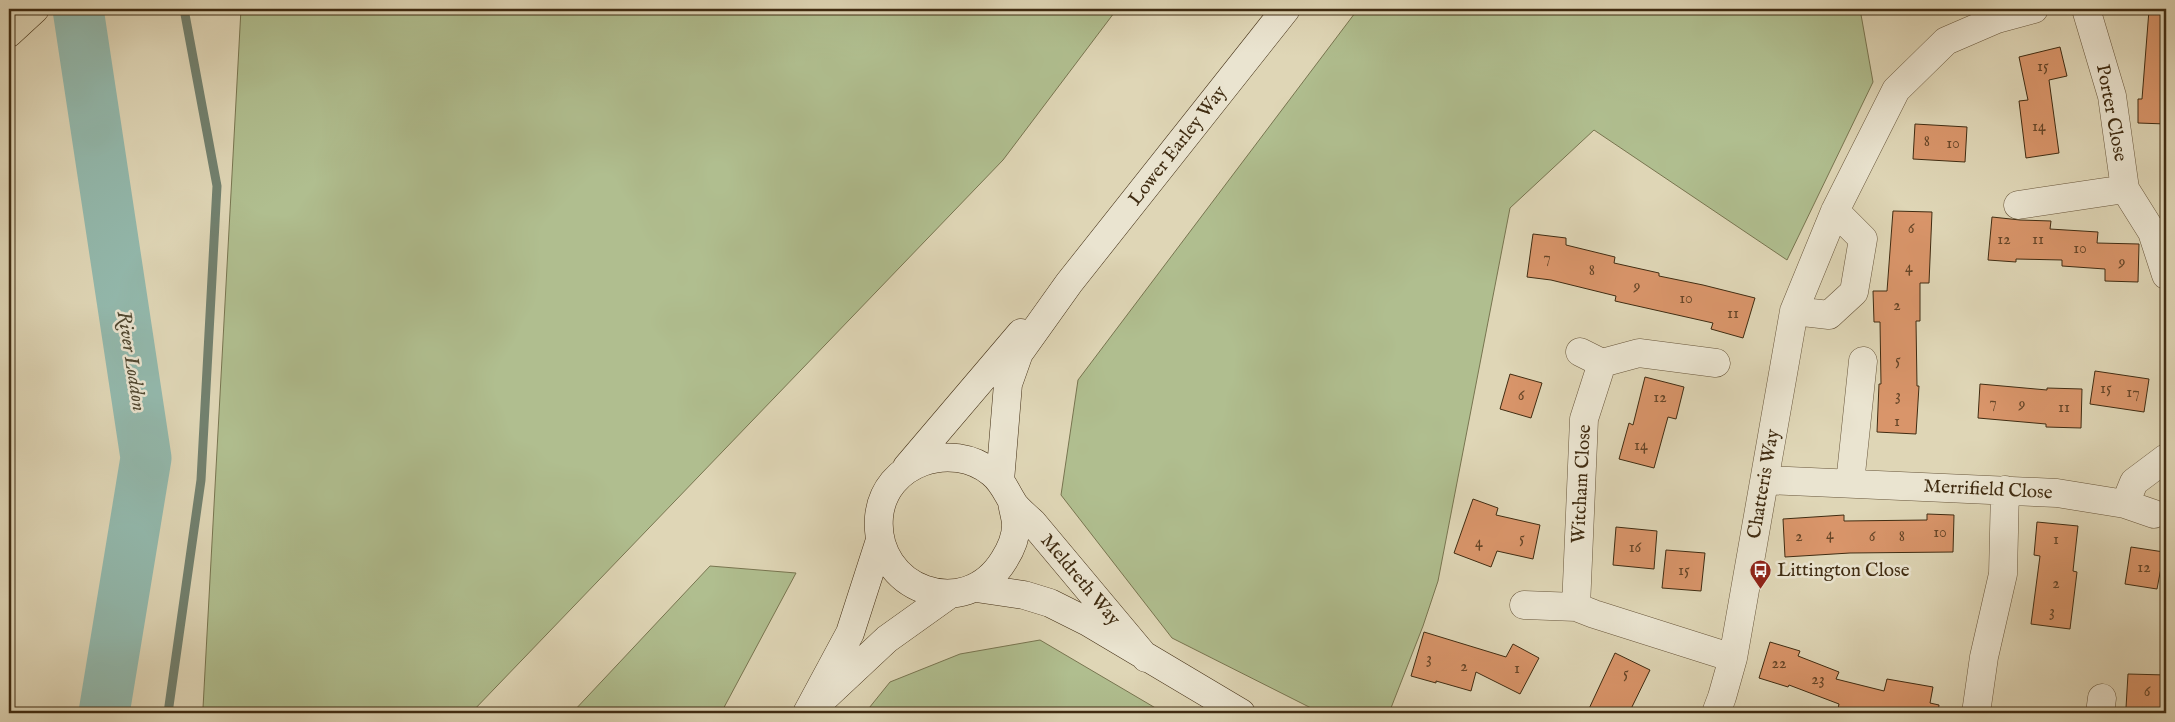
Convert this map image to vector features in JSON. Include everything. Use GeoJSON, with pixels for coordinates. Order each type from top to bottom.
{"type":"FeatureCollection","features":[{"type":"Feature","properties":{"kind":"highway"},"geometry":{"type":"LineString","coordinates":[[9,33],[35,9]]}},
{"type":"Feature","properties":{"kind":"street","name":"Lower Earley Way"},"geometry":{"type":"LineString","coordinates":[[1006,492],[1008,384],[1020,353],[1069,283],[1286,9]]}},
{"type":"Feature","properties":{"kind":"street","name":"Chatteris Way"},"geometry":{"type":"LineString","coordinates":[[1716,713],[1733,658],[1794,311],[1835,210],[1896,90],[1946,41],[1997,19],[2034,9]]}},
{"type":"Feature","properties":{"kind":"street","name":"Porter Close"},"geometry":{"type":"LineString","coordinates":[[2086,9],[2112,96],[2125,188],[2152,232],[2166,275]]}},
{"type":"Feature","properties":{"kind":"street","name":"Porter Close"},"geometry":{"type":"LineString","coordinates":[[2018,205],[2125,188]]}},
{"type":"Feature","properties":{"kind":"street"},"geometry":{"type":"LineString","coordinates":[[1794,311],[1829,315],[1854,292],[1863,239],[1835,210]]}},
{"type":"Feature","properties":{"kind":"street","name":"Lower Earley Way"},"geometry":{"type":"LineString","coordinates":[[900,474],[1006,348],[1069,283]]}},
{"type":"Feature","properties":{"kind":"street","name":"Witcham Close"},"geometry":{"type":"LineString","coordinates":[[1576,607],[1584,419],[1591,358],[1639,354],[1716,363]]}},
{"type":"Feature","properties":{"kind":"street"},"geometry":{"type":"LineString","coordinates":[[1850,483],[1863,360]]}},
{"type":"Feature","properties":{"kind":"street"},"geometry":{"type":"LineString","coordinates":[[807,713],[887,639],[963,591],[996,574],[1012,547],[1016,526],[1006,492],[992,472],[966,459],[939,457],[917,464],[900,474],[887,491],[879,514],[880,540],[884,553],[896,571],[915,586],[935,593],[963,591]]}},
{"type":"Feature","properties":{"kind":"street"},"geometry":{"type":"LineString","coordinates":[[2125,504],[2134,482],[2166,458]]}},
{"type":"Feature","properties":{"kind":"street","name":"Merrifield Close"},"geometry":{"type":"LineString","coordinates":[[1765,480],[2058,493],[2125,504],[2154,514]]}},
{"type":"Feature","properties":{"kind":"street"},"geometry":{"type":"LineString","coordinates":[[1976,713],[1984,657],[2003,574],[2005,490]]}},
{"type":"Feature","properties":{"kind":"street","name":"Meldreth Way"},"geometry":{"type":"LineString","coordinates":[[1006,492],[1146,658]]}},
{"type":"Feature","properties":{"kind":"street"},"geometry":{"type":"LineString","coordinates":[[807,713],[850,633],[880,540]]}},
{"type":"Feature","properties":{"kind":"street","name":"Meldreth Way"},"geometry":{"type":"LineString","coordinates":[[963,591],[1024,594],[1050,603],[1088,622],[1241,713]]}},
{"type":"Feature","properties":{"kind":"street"},"geometry":{"type":"LineString","coordinates":[[1524,605],[1576,607],[1733,658]]}},
{"type":"Feature","properties":{"kind":"green space"},"geometry":{"type":"Polygon","coordinates":[[[241,9],[1117,9],[1003,160],[471,713],[204,713],[241,9]]]}},
{"type":"Feature","properties":{"kind":"green space"},"geometry":{"type":"Polygon","coordinates":[[[1358,9],[1860,9],[1873,82],[1787,260],[1594,130],[1510,208],[1438,581],[1423,626],[1389,713],[1321,713],[1172,638],[1061,495],[1078,380],[1358,9]]]}},
{"type":"Feature","properties":{"kind":"green space"},"geometry":{"type":"Polygon","coordinates":[[[710,566],[796,573],[721,713],[572,713],[710,566]]]}},
{"type":"Feature","properties":{"kind":"green space"},"geometry":{"type":"Polygon","coordinates":[[[1040,640],[1164,713],[865,713],[890,682],[960,654],[1040,640]]]}},
{"type":"Feature","properties":{"kind":"building"},"geometry":{"type":"Polygon","coordinates":[[[2149,10],[2166,10],[2166,124],[2138,123],[2138,99],[2142,99],[2149,10]]]}},
{"type":"Feature","properties":{"kind":"building"},"geometry":{"type":"Polygon","coordinates":[[[2060,47],[2067,76],[2049,80],[2059,153],[2026,158],[2019,101],[2028,100],[2019,57],[2060,47]]]}},
{"type":"Feature","properties":{"kind":"building"},"geometry":{"type":"Polygon","coordinates":[[[1915,124],[1967,127],[1965,162],[1913,159],[1915,124]]]}},
{"type":"Feature","properties":{"kind":"building"},"geometry":{"type":"Polygon","coordinates":[[[1893,211],[1932,212],[1929,283],[1920,283],[1920,321],[1916,321],[1917,386],[1919,386],[1916,434],[1877,432],[1879,384],[1881,384],[1880,322],[1874,322],[1873,291],[1887,291],[1893,211]]]}},
{"type":"Feature","properties":{"kind":"building"},"geometry":{"type":"Polygon","coordinates":[[[1992,217],[2051,221],[2050,229],[2098,232],[2097,243],[2139,244],[2138,282],[2105,281],[2105,269],[2062,266],[2062,260],[2016,259],[2016,262],[1988,260],[1992,217]]]}},
{"type":"Feature","properties":{"kind":"building"},"geometry":{"type":"Polygon","coordinates":[[[1533,234],[1566,238],[1566,245],[1615,257],[1614,263],[1659,273],[1659,276],[1755,298],[1743,338],[1711,329],[1713,323],[1615,301],[1616,296],[1551,280],[1527,277],[1533,234]]]}},
{"type":"Feature","properties":{"kind":"building"},"geometry":{"type":"Polygon","coordinates":[[[2095,371],[2149,379],[2144,412],[2090,404],[2095,371]]]}},
{"type":"Feature","properties":{"kind":"building"},"geometry":{"type":"Polygon","coordinates":[[[1510,374],[1542,383],[1531,418],[1500,409],[1510,374]]]}},
{"type":"Feature","properties":{"kind":"building"},"geometry":{"type":"Polygon","coordinates":[[[1645,377],[1684,387],[1676,419],[1668,417],[1654,468],[1619,459],[1629,423],[1633,425],[1645,377]]]}},
{"type":"Feature","properties":{"kind":"building"},"geometry":{"type":"Polygon","coordinates":[[[1980,384],[2047,390],[2047,388],[2082,389],[2081,428],[2046,427],[2046,424],[1978,418],[1980,384]]]}},
{"type":"Feature","properties":{"kind":"building"},"geometry":{"type":"Polygon","coordinates":[[[1473,499],[1498,508],[1496,515],[1540,525],[1533,559],[1497,551],[1491,567],[1454,553],[1473,499]]]}},
{"type":"Feature","properties":{"kind":"building"},"geometry":{"type":"Polygon","coordinates":[[[1927,514],[1954,515],[1953,552],[1850,553],[1785,557],[1783,519],[1844,515],[1844,521],[1927,520],[1927,514]]]}},
{"type":"Feature","properties":{"kind":"building"},"geometry":{"type":"Polygon","coordinates":[[[2037,522],[2078,526],[2073,571],[2077,572],[2070,629],[2031,624],[2040,556],[2034,555],[2037,522]]]}},
{"type":"Feature","properties":{"kind":"building"},"geometry":{"type":"Polygon","coordinates":[[[1616,527],[1657,531],[1654,569],[1613,565],[1616,527]]]}},
{"type":"Feature","properties":{"kind":"building"},"geometry":{"type":"Polygon","coordinates":[[[2131,547],[2164,552],[2157,589],[2125,584],[2131,547]]]}},
{"type":"Feature","properties":{"kind":"building"},"geometry":{"type":"Polygon","coordinates":[[[1666,550],[1705,553],[1701,591],[1662,588],[1666,550]]]}},
{"type":"Feature","properties":{"kind":"building"},"geometry":{"type":"Polygon","coordinates":[[[1424,632],[1506,657],[1513,644],[1539,658],[1520,694],[1476,672],[1471,691],[1411,676],[1424,632]]]}},
{"type":"Feature","properties":{"kind":"building"},"geometry":{"type":"Polygon","coordinates":[[[1770,642],[1800,651],[1798,656],[1839,672],[1836,679],[1884,691],[1887,679],[1933,687],[1930,703],[1939,705],[1938,713],[1837,713],[1839,704],[1789,685],[1788,687],[1759,678],[1770,642]]]}},
{"type":"Feature","properties":{"kind":"building"},"geometry":{"type":"Polygon","coordinates":[[[1615,653],[1650,670],[1629,713],[1587,713],[1615,653]]]}},
{"type":"Feature","properties":{"kind":"building"},"geometry":{"type":"Polygon","coordinates":[[[2128,674],[2166,675],[2166,709],[2126,708],[2128,674]]]}},
{"type":"Feature","properties":{"kind":"waterway","name":"River Loddon"},"geometry":{"type":"LineString","coordinates":[[78,9],[146,458],[104,713]]}},
{"type":"Feature","properties":{"kind":"waterway"},"geometry":{"type":"LineString","coordinates":[[168,713],[201,480],[217,186],[184,9]]}},
{"type":"Feature","properties":{"kind":"place","name":"Littington Close"},"geometry":{"type":"Point","coordinates":[1761,590]}}]}
